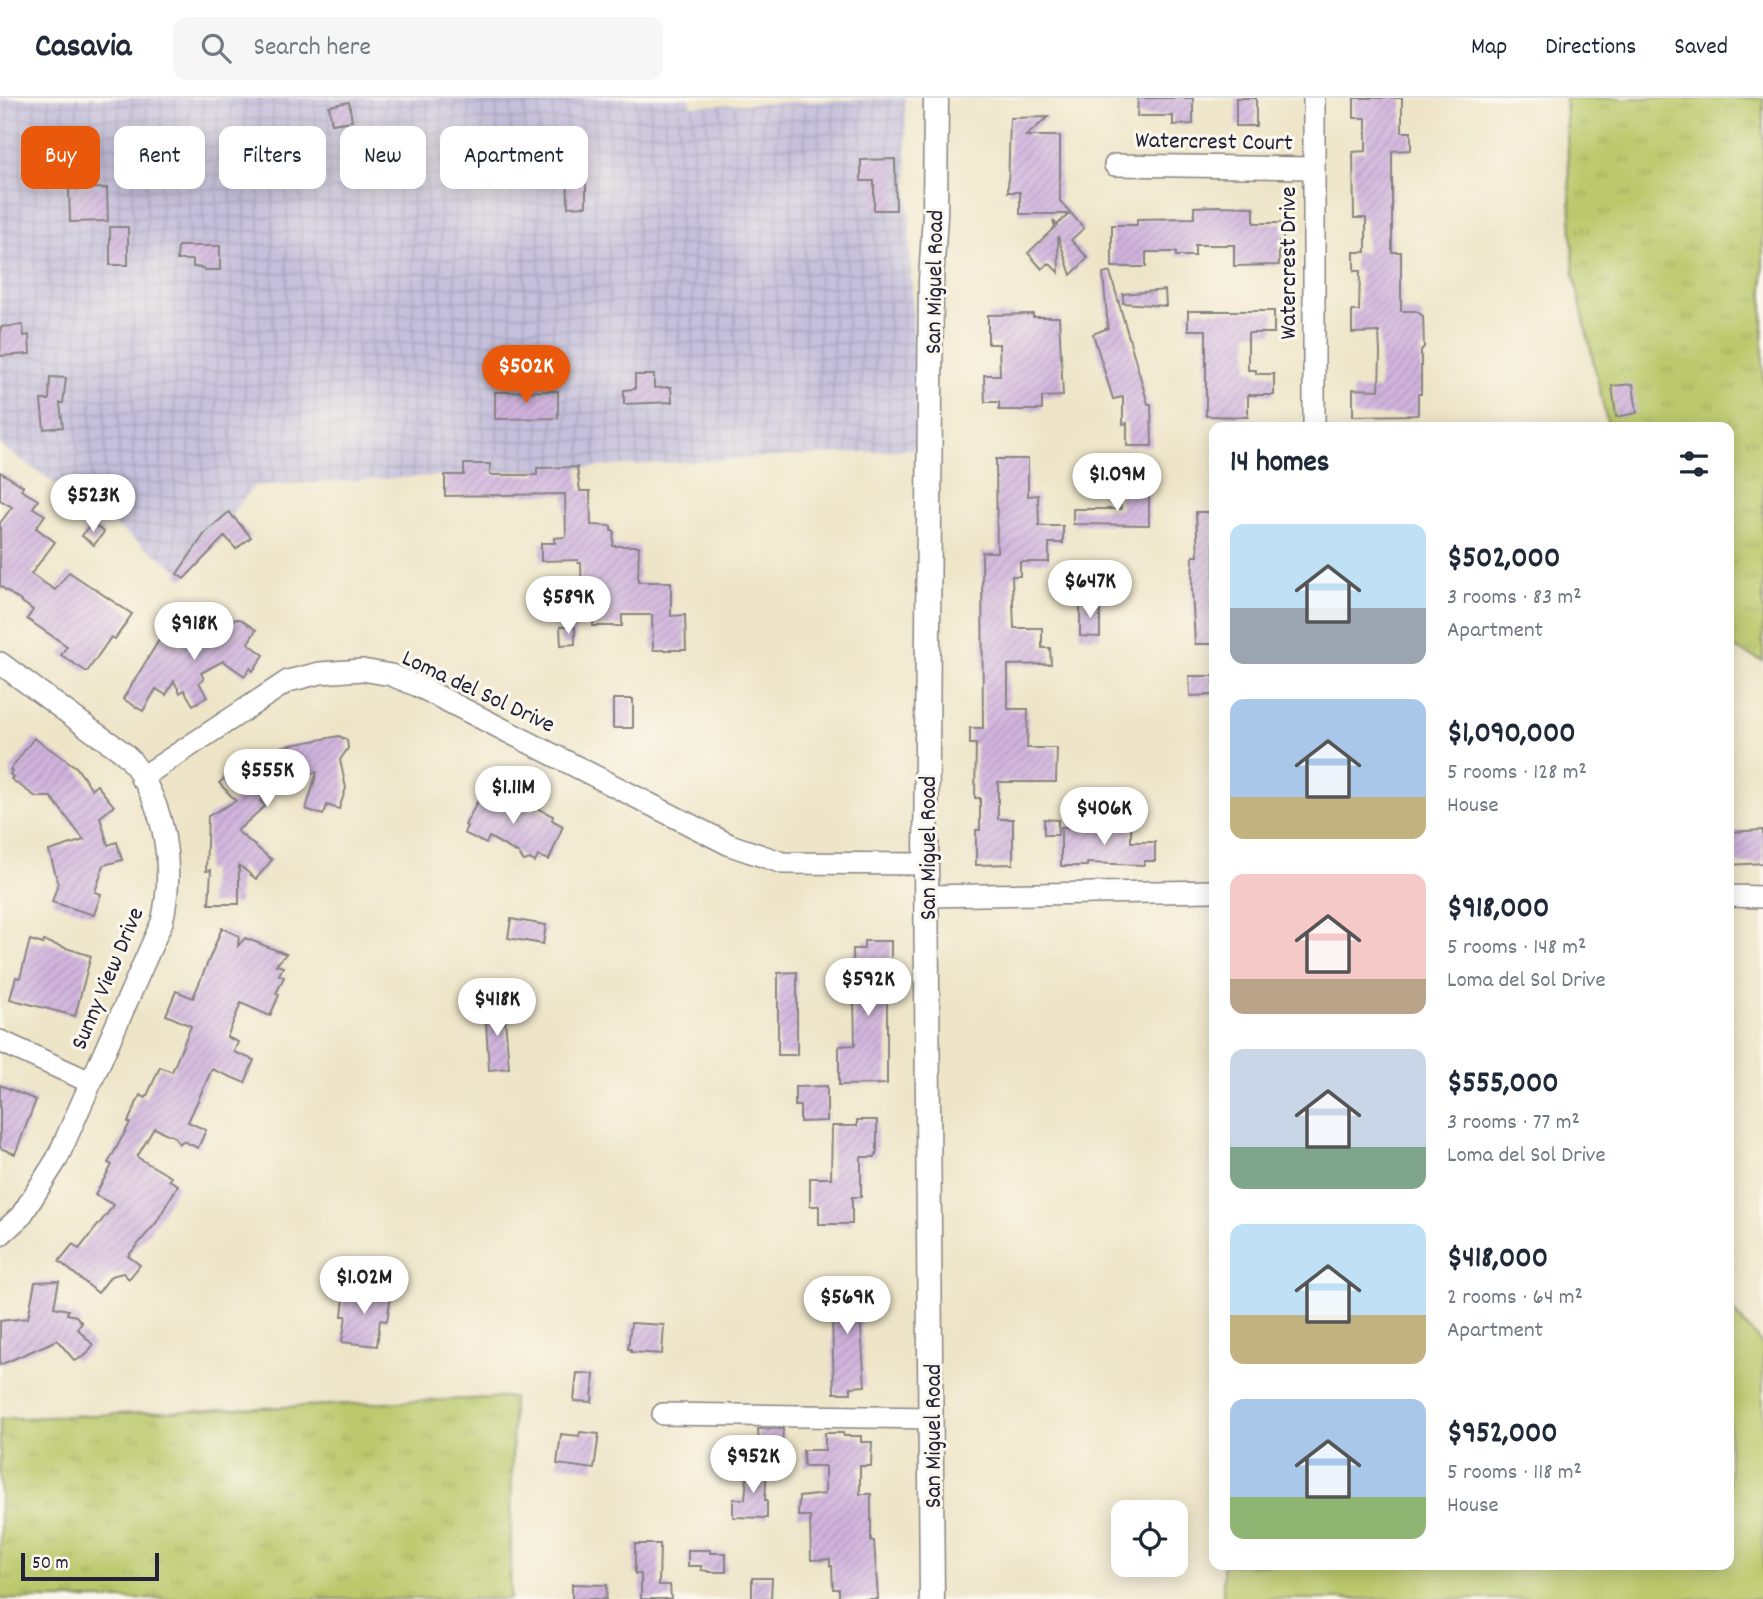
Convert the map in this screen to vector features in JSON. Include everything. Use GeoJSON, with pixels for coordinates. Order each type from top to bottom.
{"type":"FeatureCollection","features":[{"type":"Feature","properties":{"kind":"street","name":"San Miguel Road"},"geometry":{"type":"LineString","coordinates":[[932,1599],[926,864],[931,280],[935,215],[936,98]]}},
{"type":"Feature","properties":{"kind":"street","name":"Watercrest Drive"},"geometry":{"type":"LineString","coordinates":[[1314,98],[1314,422]]}},
{"type":"Feature","properties":{"kind":"street","name":"Watercrest Court"},"geometry":{"type":"LineString","coordinates":[[1115,165],[1313,168]]}},
{"type":"Feature","properties":{"kind":"street","name":"Sunny View Drive"},"geometry":{"type":"LineString","coordinates":[[0,663],[128,757],[155,804],[164,831],[169,870],[162,922],[57,1158],[21,1216],[0,1235]]}},
{"type":"Feature","properties":{"kind":"street","name":"Loma del Sol Drive"},"geometry":{"type":"LineString","coordinates":[[141,778],[288,681],[320,673],[362,670],[391,675],[418,686],[730,845],[783,863],[926,864]]}},
{"type":"Feature","properties":{"kind":"street"},"geometry":{"type":"LineString","coordinates":[[926,896],[1209,891]]}},
{"type":"Feature","properties":{"kind":"street"},"geometry":{"type":"LineString","coordinates":[[1734,896],[1763,897]]}},
{"type":"Feature","properties":{"kind":"street"},"geometry":{"type":"LineString","coordinates":[[0,1041],[90,1082]]}},
{"type":"Feature","properties":{"kind":"street"},"geometry":{"type":"LineString","coordinates":[[663,1414],[932,1418]]}},
{"type":"Feature","properties":{"kind":"shaded area"},"geometry":{"type":"Polygon","coordinates":[[[0,98],[690,98],[691,106],[905,98],[917,449],[254,486],[184,574],[0,445],[0,98]]]}},
{"type":"Feature","properties":{"kind":"green space"},"geometry":{"type":"Polygon","coordinates":[[[1565,98],[1763,98],[1763,661],[1734,648],[1734,422],[1607,422],[1574,275],[1565,98]]]}},
{"type":"Feature","properties":{"kind":"green space"},"geometry":{"type":"Polygon","coordinates":[[[1734,1311],[1763,1346],[1763,1599],[1223,1599],[1223,1570],[1734,1570],[1734,1311]]]}},
{"type":"Feature","properties":{"kind":"green space"},"geometry":{"type":"Polygon","coordinates":[[[513,1397],[510,1599],[0,1599],[0,1419],[513,1397]]]}},
{"type":"Feature","properties":{"kind":"building"},"geometry":{"type":"Polygon","coordinates":[[[1138,98],[1193,98],[1193,124],[1173,125],[1173,116],[1137,116],[1138,98]]]}},
{"type":"Feature","properties":{"kind":"building"},"geometry":{"type":"Polygon","coordinates":[[[1236,98],[1256,98],[1256,126],[1236,126],[1236,98]]]}},
{"type":"Feature","properties":{"kind":"building"},"geometry":{"type":"Polygon","coordinates":[[[1354,98],[1402,98],[1402,132],[1411,132],[1411,150],[1392,151],[1392,252],[1401,252],[1401,311],[1416,311],[1423,316],[1424,347],[1421,350],[1418,415],[1353,416],[1353,389],[1379,390],[1380,353],[1379,332],[1352,333],[1352,311],[1359,311],[1360,271],[1354,271],[1354,252],[1366,252],[1366,218],[1354,218],[1353,152],[1366,151],[1366,118],[1354,118],[1354,98]]]}},
{"type":"Feature","properties":{"kind":"building"},"geometry":{"type":"Polygon","coordinates":[[[349,102],[352,121],[332,124],[329,106],[349,102]]]}},
{"type":"Feature","properties":{"kind":"building"},"geometry":{"type":"Polygon","coordinates":[[[1048,117],[1026,136],[1060,136],[1060,201],[1084,228],[1071,240],[1088,258],[1071,275],[1058,236],[1059,273],[1049,263],[1042,269],[1028,253],[1055,227],[1053,220],[1057,225],[1069,214],[1020,214],[1020,192],[1008,192],[1010,118],[1048,117]]]}},
{"type":"Feature","properties":{"kind":"building"},"geometry":{"type":"Polygon","coordinates":[[[895,159],[896,210],[874,210],[874,181],[861,181],[861,160],[895,159]]]}},
{"type":"Feature","properties":{"kind":"building"},"geometry":{"type":"Polygon","coordinates":[[[107,188],[108,221],[70,222],[69,189],[107,188]]]}},
{"type":"Feature","properties":{"kind":"building"},"geometry":{"type":"Polygon","coordinates":[[[568,189],[586,189],[586,206],[568,207],[568,189]]]}},
{"type":"Feature","properties":{"kind":"building"},"geometry":{"type":"Polygon","coordinates":[[[1194,207],[1254,207],[1254,223],[1283,223],[1283,242],[1279,242],[1279,265],[1234,266],[1234,245],[1195,245],[1195,256],[1176,256],[1176,252],[1146,252],[1146,267],[1112,267],[1112,225],[1137,225],[1137,219],[1194,218],[1194,207]]]}},
{"type":"Feature","properties":{"kind":"building"},"geometry":{"type":"Polygon","coordinates":[[[110,227],[128,227],[128,265],[110,265],[110,227]]]}},
{"type":"Feature","properties":{"kind":"building"},"geometry":{"type":"Polygon","coordinates":[[[178,246],[220,246],[220,270],[193,267],[193,260],[177,260],[178,246]]]}},
{"type":"Feature","properties":{"kind":"building"},"geometry":{"type":"Polygon","coordinates":[[[1110,272],[1148,404],[1151,404],[1152,446],[1127,446],[1127,423],[1123,424],[1123,397],[1113,399],[1093,334],[1108,328],[1103,274],[1110,272]]]}},
{"type":"Feature","properties":{"kind":"building"},"geometry":{"type":"Polygon","coordinates":[[[1165,290],[1166,306],[1123,303],[1123,294],[1165,290]]]}},
{"type":"Feature","properties":{"kind":"building"},"geometry":{"type":"Polygon","coordinates":[[[1188,311],[1274,311],[1274,333],[1248,333],[1248,370],[1256,370],[1256,374],[1274,374],[1274,395],[1248,395],[1248,417],[1206,416],[1206,330],[1188,330],[1188,311]]]}},
{"type":"Feature","properties":{"kind":"building"},"geometry":{"type":"Polygon","coordinates":[[[1033,314],[1033,317],[1059,317],[1063,396],[1042,397],[1042,410],[999,410],[999,402],[985,402],[984,375],[1000,375],[999,344],[988,344],[988,315],[1033,314]]]}},
{"type":"Feature","properties":{"kind":"building"},"geometry":{"type":"Polygon","coordinates":[[[23,325],[24,336],[29,335],[30,354],[0,356],[1,327],[23,325]]]}},
{"type":"Feature","properties":{"kind":"building"},"geometry":{"type":"Polygon","coordinates":[[[635,375],[654,375],[654,388],[671,387],[672,402],[624,404],[624,390],[635,389],[635,375]]]}},
{"type":"Feature","properties":{"kind":"building"},"geometry":{"type":"Polygon","coordinates":[[[50,377],[66,378],[63,403],[60,403],[63,427],[44,429],[41,400],[49,400],[50,377]]]}},
{"type":"Feature","properties":{"kind":"building"},"geometry":{"type":"Polygon","coordinates":[[[1633,384],[1637,413],[1616,417],[1612,386],[1633,384]]]}},
{"type":"Feature","properties":{"kind":"building"},"geometry":{"type":"Polygon","coordinates":[[[558,391],[558,418],[495,419],[495,392],[558,391]]]}},
{"type":"Feature","properties":{"kind":"building"},"geometry":{"type":"Polygon","coordinates":[[[996,459],[1028,459],[1028,496],[1038,495],[1039,526],[1063,526],[1063,543],[1049,543],[1049,562],[1020,562],[1020,576],[1012,576],[1014,628],[1042,628],[1042,648],[1050,648],[1051,664],[1008,665],[1008,709],[1028,709],[1027,748],[1057,748],[1056,782],[998,782],[998,819],[1013,819],[1013,864],[976,865],[980,798],[975,798],[976,744],[970,744],[970,728],[983,728],[982,552],[997,552],[996,459]]]}},
{"type":"Feature","properties":{"kind":"building"},"geometry":{"type":"Polygon","coordinates":[[[464,464],[490,464],[490,475],[537,475],[537,468],[577,467],[580,491],[590,491],[591,525],[611,526],[611,531],[614,531],[613,546],[639,546],[638,582],[671,582],[671,616],[685,615],[686,650],[653,650],[652,615],[622,615],[622,626],[593,626],[594,594],[582,594],[581,563],[578,563],[578,560],[541,561],[541,543],[555,543],[554,538],[566,537],[565,494],[445,496],[445,475],[464,475],[464,464]]]}},
{"type":"Feature","properties":{"kind":"building"},"geometry":{"type":"Polygon","coordinates":[[[0,472],[23,486],[21,490],[38,500],[33,508],[45,515],[36,528],[55,542],[31,574],[55,590],[69,572],[132,614],[115,639],[111,637],[87,672],[61,655],[67,646],[27,619],[33,610],[0,586],[0,523],[12,507],[0,500],[0,472]]]}},
{"type":"Feature","properties":{"kind":"building"},"geometry":{"type":"Polygon","coordinates":[[[1149,495],[1149,525],[1073,524],[1073,509],[1121,509],[1120,496],[1149,495]]]}},
{"type":"Feature","properties":{"kind":"building"},"geometry":{"type":"Polygon","coordinates":[[[229,512],[251,537],[236,549],[225,536],[184,579],[177,574],[206,532],[229,512]]]}},
{"type":"Feature","properties":{"kind":"building"},"geometry":{"type":"Polygon","coordinates":[[[1196,512],[1209,512],[1209,644],[1195,644],[1193,556],[1198,556],[1196,512]]]}},
{"type":"Feature","properties":{"kind":"building"},"geometry":{"type":"Polygon","coordinates":[[[91,523],[104,532],[94,545],[82,536],[91,523]]]}},
{"type":"Feature","properties":{"kind":"building"},"geometry":{"type":"Polygon","coordinates":[[[1080,603],[1100,603],[1100,637],[1080,636],[1080,603]]]}},
{"type":"Feature","properties":{"kind":"building"},"geometry":{"type":"Polygon","coordinates":[[[240,619],[256,630],[248,643],[264,655],[253,671],[250,668],[245,676],[223,661],[201,673],[204,679],[199,682],[207,697],[193,705],[184,690],[180,693],[174,681],[166,695],[156,689],[143,711],[123,699],[162,635],[180,645],[226,620],[240,619]]]}},
{"type":"Feature","properties":{"kind":"building"},"geometry":{"type":"Polygon","coordinates":[[[560,627],[575,627],[575,644],[561,645],[560,627]]]}},
{"type":"Feature","properties":{"kind":"building"},"geometry":{"type":"Polygon","coordinates":[[[1189,676],[1209,676],[1209,695],[1190,696],[1189,676]]]}},
{"type":"Feature","properties":{"kind":"building"},"geometry":{"type":"Polygon","coordinates":[[[613,699],[633,699],[633,728],[613,728],[613,699]]]}},
{"type":"Feature","properties":{"kind":"building"},"geometry":{"type":"Polygon","coordinates":[[[339,736],[347,740],[348,748],[340,760],[346,788],[339,809],[327,805],[323,815],[306,809],[317,772],[283,779],[260,801],[265,806],[237,831],[272,860],[256,879],[239,865],[239,904],[209,904],[211,870],[206,871],[208,816],[236,801],[219,783],[235,768],[245,780],[280,747],[339,736]]]}},
{"type":"Feature","properties":{"kind":"building"},"geometry":{"type":"Polygon","coordinates":[[[34,738],[76,767],[92,789],[97,785],[114,806],[100,817],[108,845],[117,842],[122,860],[104,865],[95,892],[101,894],[94,915],[52,902],[58,883],[49,851],[84,840],[51,797],[36,797],[11,779],[13,777],[10,770],[34,738]]]}},
{"type":"Feature","properties":{"kind":"building"},"geometry":{"type":"Polygon","coordinates":[[[486,786],[533,811],[535,807],[553,816],[552,820],[563,826],[549,860],[538,856],[535,862],[530,859],[524,861],[518,853],[489,837],[486,844],[464,833],[467,826],[465,825],[486,786]]]}},
{"type":"Feature","properties":{"kind":"building"},"geometry":{"type":"Polygon","coordinates":[[[1044,819],[1058,820],[1058,835],[1044,835],[1044,819]]]}},
{"type":"Feature","properties":{"kind":"building"},"geometry":{"type":"Polygon","coordinates":[[[1115,824],[1131,824],[1131,842],[1155,842],[1155,861],[1144,861],[1144,865],[1087,863],[1087,866],[1061,866],[1061,827],[1115,828],[1115,824]]]}},
{"type":"Feature","properties":{"kind":"building"},"geometry":{"type":"Polygon","coordinates":[[[1763,830],[1763,863],[1734,865],[1734,832],[1763,830]]]}},
{"type":"Feature","properties":{"kind":"building"},"geometry":{"type":"Polygon","coordinates":[[[511,919],[546,925],[543,944],[508,938],[511,919]]]}},
{"type":"Feature","properties":{"kind":"building"},"geometry":{"type":"Polygon","coordinates":[[[222,928],[239,936],[238,946],[245,938],[286,954],[276,965],[283,967],[279,975],[284,977],[276,994],[279,995],[270,1016],[241,1003],[227,1037],[238,1042],[234,1052],[254,1060],[245,1083],[212,1069],[188,1122],[206,1130],[198,1148],[183,1141],[179,1144],[175,1137],[154,1128],[137,1157],[171,1177],[169,1180],[178,1185],[156,1223],[128,1256],[140,1265],[129,1279],[123,1273],[111,1276],[98,1293],[59,1261],[73,1244],[79,1249],[114,1205],[95,1195],[112,1165],[108,1163],[130,1123],[128,1122],[140,1095],[146,1098],[160,1067],[172,1072],[191,1026],[166,1015],[176,991],[193,998],[222,928]]]}},
{"type":"Feature","properties":{"kind":"building"},"geometry":{"type":"Polygon","coordinates":[[[30,940],[43,944],[44,941],[91,956],[75,1016],[10,999],[16,977],[20,978],[30,940]]]}},
{"type":"Feature","properties":{"kind":"building"},"geometry":{"type":"Polygon","coordinates":[[[864,941],[891,941],[891,970],[887,970],[887,1084],[839,1085],[839,1046],[855,1045],[853,949],[864,949],[864,941]]]}},
{"type":"Feature","properties":{"kind":"building"},"geometry":{"type":"Polygon","coordinates":[[[797,972],[797,1055],[778,1055],[778,973],[797,972]]]}},
{"type":"Feature","properties":{"kind":"building"},"geometry":{"type":"Polygon","coordinates":[[[504,1005],[509,1068],[489,1070],[485,1007],[504,1005]]]}},
{"type":"Feature","properties":{"kind":"building"},"geometry":{"type":"Polygon","coordinates":[[[0,1085],[36,1100],[15,1154],[0,1148],[0,1085]]]}},
{"type":"Feature","properties":{"kind":"building"},"geometry":{"type":"Polygon","coordinates":[[[827,1086],[827,1121],[800,1122],[800,1106],[795,1106],[795,1087],[827,1086]]]}},
{"type":"Feature","properties":{"kind":"building"},"geometry":{"type":"Polygon","coordinates":[[[857,1120],[877,1120],[877,1151],[875,1157],[861,1157],[861,1197],[852,1197],[852,1224],[819,1224],[819,1206],[810,1206],[810,1178],[831,1178],[832,1126],[857,1126],[857,1120]]]}},
{"type":"Feature","properties":{"kind":"building"},"geometry":{"type":"Polygon","coordinates":[[[831,1280],[862,1280],[860,1314],[865,1386],[851,1387],[851,1393],[834,1393],[831,1280]]]}},
{"type":"Feature","properties":{"kind":"building"},"geometry":{"type":"Polygon","coordinates":[[[59,1281],[54,1307],[68,1310],[67,1314],[76,1316],[82,1323],[77,1328],[93,1345],[86,1355],[75,1361],[57,1340],[0,1365],[0,1321],[28,1318],[35,1282],[59,1281]]]}},
{"type":"Feature","properties":{"kind":"building"},"geometry":{"type":"Polygon","coordinates":[[[345,1290],[391,1295],[387,1321],[380,1320],[377,1346],[342,1342],[346,1316],[342,1316],[345,1290]]]}},
{"type":"Feature","properties":{"kind":"building"},"geometry":{"type":"Polygon","coordinates":[[[631,1323],[664,1325],[662,1354],[631,1352],[631,1349],[628,1349],[631,1323]]]}},
{"type":"Feature","properties":{"kind":"building"},"geometry":{"type":"Polygon","coordinates":[[[577,1373],[594,1374],[592,1402],[574,1401],[577,1373]]]}},
{"type":"Feature","properties":{"kind":"building"},"geometry":{"type":"Polygon","coordinates":[[[758,1429],[783,1429],[782,1446],[759,1445],[758,1429]]]}},
{"type":"Feature","properties":{"kind":"building"},"geometry":{"type":"Polygon","coordinates":[[[580,1432],[599,1434],[594,1469],[557,1464],[561,1434],[579,1436],[580,1432]]]}},
{"type":"Feature","properties":{"kind":"building"},"geometry":{"type":"Polygon","coordinates":[[[825,1433],[861,1436],[861,1442],[872,1442],[871,1466],[860,1466],[860,1494],[871,1494],[871,1541],[874,1541],[878,1599],[839,1599],[839,1589],[833,1589],[830,1559],[811,1560],[810,1516],[798,1516],[799,1497],[825,1494],[825,1466],[804,1466],[803,1450],[825,1450],[825,1433]]]}},
{"type":"Feature","properties":{"kind":"building"},"geometry":{"type":"Polygon","coordinates":[[[748,1465],[767,1467],[767,1518],[733,1517],[733,1499],[745,1499],[748,1465]]]}},
{"type":"Feature","properties":{"kind":"building"},"geometry":{"type":"Polygon","coordinates":[[[635,1544],[660,1544],[659,1585],[670,1585],[671,1599],[641,1599],[641,1574],[635,1574],[635,1544]]]}},
{"type":"Feature","properties":{"kind":"building"},"geometry":{"type":"Polygon","coordinates":[[[688,1550],[726,1553],[726,1572],[708,1572],[701,1570],[701,1566],[688,1566],[688,1550]]]}},
{"type":"Feature","properties":{"kind":"building"},"geometry":{"type":"Polygon","coordinates":[[[752,1578],[772,1578],[771,1599],[752,1599],[752,1578]]]}},
{"type":"Feature","properties":{"kind":"building"},"geometry":{"type":"Polygon","coordinates":[[[572,1584],[607,1585],[606,1599],[572,1599],[572,1584]]]}}]}
